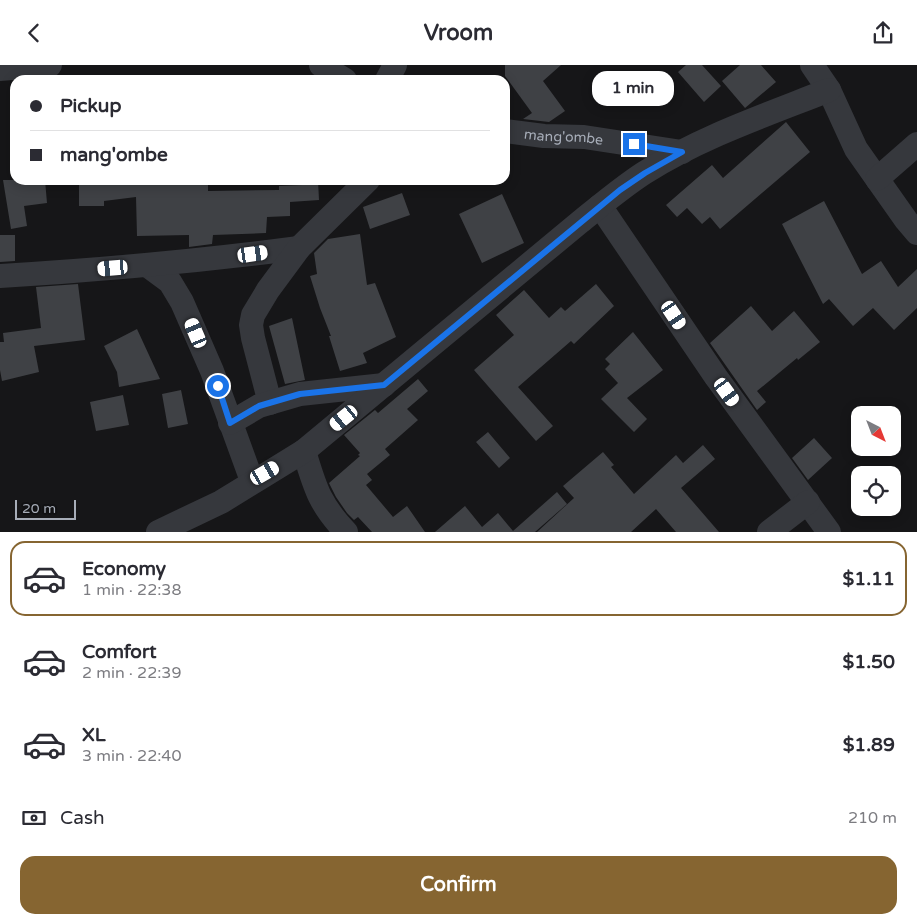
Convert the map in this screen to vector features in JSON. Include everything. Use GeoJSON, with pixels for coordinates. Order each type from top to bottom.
{"type":"FeatureCollection","features":[{"type":"Feature","properties":{"kind":"street"},"geometry":{"type":"LineString","coordinates":[[0,69],[50,65]]}},
{"type":"Feature","properties":{"kind":"street"},"geometry":{"type":"LineString","coordinates":[[320,65],[337,75]]}},
{"type":"Feature","properties":{"kind":"street"},"geometry":{"type":"LineString","coordinates":[[812,65],[828,90],[856,149],[877,179],[913,222]]}},
{"type":"Feature","properties":{"kind":"street"},"geometry":{"type":"LineString","coordinates":[[158,531],[221,502],[252,481],[304,451],[600,206],[645,173],[682,152],[752,120],[828,90]]}},
{"type":"Feature","properties":{"kind":"street","name":"mang'ombe"},"geometry":{"type":"LineString","coordinates":[[510,132],[544,136],[584,137],[682,152]]}},
{"type":"Feature","properties":{"kind":"street"},"geometry":{"type":"LineString","coordinates":[[877,179],[917,144]]}},
{"type":"Feature","properties":{"kind":"street"},"geometry":{"type":"LineString","coordinates":[[270,403],[253,339],[251,325],[253,315],[268,289],[299,248],[363,185]]}},
{"type":"Feature","properties":{"kind":"street"},"geometry":{"type":"LineString","coordinates":[[600,206],[716,377],[829,531]]}},
{"type":"Feature","properties":{"kind":"street"},"geometry":{"type":"LineString","coordinates":[[0,276],[147,265],[299,248]]}},
{"type":"Feature","properties":{"kind":"street"},"geometry":{"type":"LineString","coordinates":[[147,265],[170,282],[182,302],[212,371],[252,481]]}},
{"type":"Feature","properties":{"kind":"street"},"geometry":{"type":"LineString","coordinates":[[230,423],[259,406],[300,394],[384,385]]}},
{"type":"Feature","properties":{"kind":"street"},"geometry":{"type":"LineString","coordinates":[[304,451],[314,486],[322,504],[346,531]]}},
{"type":"Feature","properties":{"kind":"street"},"geometry":{"type":"LineString","coordinates":[[770,531],[808,502]]}},
{"type":"Feature","properties":{"kind":"building"},"geometry":{"type":"Polygon","coordinates":[[[505,65],[561,65],[543,81],[565,111],[549,122],[523,119],[532,113],[510,83],[510,75],[505,75],[505,65]]]}},
{"type":"Feature","properties":{"kind":"building"},"geometry":{"type":"Polygon","coordinates":[[[686,65],[702,65],[721,86],[704,102],[678,72],[686,65]]]}},
{"type":"Feature","properties":{"kind":"building"},"geometry":{"type":"Polygon","coordinates":[[[740,65],[761,65],[776,82],[745,108],[722,81],[740,65]]]}},
{"type":"Feature","properties":{"kind":"building"},"geometry":{"type":"Polygon","coordinates":[[[786,122],[810,152],[720,229],[710,217],[702,224],[687,208],[677,217],[666,205],[712,165],[723,178],[786,122]]]}},
{"type":"Feature","properties":{"kind":"building"},"geometry":{"type":"Polygon","coordinates":[[[3,180],[10,180],[10,185],[45,185],[47,203],[24,206],[27,226],[11,229],[3,180]]]}},
{"type":"Feature","properties":{"kind":"building"},"geometry":{"type":"Polygon","coordinates":[[[79,185],[208,185],[208,191],[279,190],[279,186],[318,185],[319,200],[290,202],[290,216],[267,217],[266,233],[213,235],[212,244],[189,247],[189,235],[137,236],[136,197],[104,201],[104,206],[79,206],[79,185]]]}},
{"type":"Feature","properties":{"kind":"building"},"geometry":{"type":"Polygon","coordinates":[[[402,193],[410,215],[370,229],[363,207],[402,193]]]}},
{"type":"Feature","properties":{"kind":"building"},"geometry":{"type":"Polygon","coordinates":[[[502,194],[524,243],[482,263],[459,214],[502,194]]]}},
{"type":"Feature","properties":{"kind":"building"},"geometry":{"type":"Polygon","coordinates":[[[824,201],[862,274],[881,261],[898,287],[917,269],[917,308],[894,330],[873,308],[853,326],[829,299],[823,304],[782,224],[824,201]]]}},
{"type":"Feature","properties":{"kind":"building"},"geometry":{"type":"Polygon","coordinates":[[[360,234],[367,285],[375,283],[396,337],[363,353],[367,363],[340,371],[329,336],[331,336],[310,276],[317,274],[314,253],[328,239],[360,234]]]}},
{"type":"Feature","properties":{"kind":"building"},"geometry":{"type":"Polygon","coordinates":[[[0,235],[15,235],[15,261],[0,262],[0,235]]]}},
{"type":"Feature","properties":{"kind":"building"},"geometry":{"type":"Polygon","coordinates":[[[78,284],[85,340],[34,346],[39,372],[2,381],[0,342],[4,342],[3,333],[41,328],[36,287],[78,284]]]}},
{"type":"Feature","properties":{"kind":"building"},"geometry":{"type":"Polygon","coordinates":[[[596,284],[614,306],[574,344],[571,341],[518,387],[553,426],[536,441],[474,370],[514,335],[496,315],[524,290],[549,318],[561,307],[565,311],[596,284]]]}},
{"type":"Feature","properties":{"kind":"building"},"geometry":{"type":"Polygon","coordinates":[[[751,306],[772,331],[794,311],[820,342],[757,391],[766,402],[757,410],[710,343],[751,306]]]}},
{"type":"Feature","properties":{"kind":"building"},"geometry":{"type":"Polygon","coordinates":[[[292,318],[305,380],[285,384],[269,326],[292,318]]]}},
{"type":"Feature","properties":{"kind":"building"},"geometry":{"type":"Polygon","coordinates":[[[137,329],[160,379],[119,387],[117,372],[104,346],[137,329]]]}},
{"type":"Feature","properties":{"kind":"building"},"geometry":{"type":"Polygon","coordinates":[[[633,332],[663,370],[627,398],[647,419],[634,432],[601,399],[618,383],[605,369],[610,364],[605,359],[633,332]]]}},
{"type":"Feature","properties":{"kind":"building"},"geometry":{"type":"Polygon","coordinates":[[[418,379],[428,391],[407,409],[418,420],[385,449],[390,455],[367,474],[372,480],[366,485],[393,517],[407,506],[425,532],[372,532],[358,517],[354,520],[347,513],[329,483],[360,456],[358,455],[360,453],[344,435],[375,410],[378,413],[418,379]]]}},
{"type":"Feature","properties":{"kind":"building"},"geometry":{"type":"Polygon","coordinates":[[[181,390],[188,424],[168,428],[162,394],[181,390]]]}},
{"type":"Feature","properties":{"kind":"building"},"geometry":{"type":"Polygon","coordinates":[[[123,395],[129,425],[96,431],[90,402],[123,395]]]}},
{"type":"Feature","properties":{"kind":"building"},"geometry":{"type":"Polygon","coordinates":[[[488,432],[510,458],[499,468],[476,442],[488,432]]]}},
{"type":"Feature","properties":{"kind":"building"},"geometry":{"type":"Polygon","coordinates":[[[814,438],[832,458],[808,480],[792,458],[814,438]]]}},
{"type":"Feature","properties":{"kind":"building"},"geometry":{"type":"Polygon","coordinates":[[[703,445],[715,459],[681,488],[719,532],[676,532],[656,509],[631,532],[537,532],[574,498],[563,486],[603,452],[614,465],[611,467],[634,494],[676,455],[683,463],[703,445]]]}},
{"type":"Feature","properties":{"kind":"building"},"geometry":{"type":"Polygon","coordinates":[[[557,492],[567,504],[535,532],[435,532],[465,506],[482,527],[498,513],[513,531],[557,492]]]}},
{"type":"Feature","properties":{"kind":"route"},"geometry":{"type":"LineString","coordinates":[[218,386],[230,423],[259,406],[300,394],[384,385],[620,190],[682,152],[634,144]]}}]}
